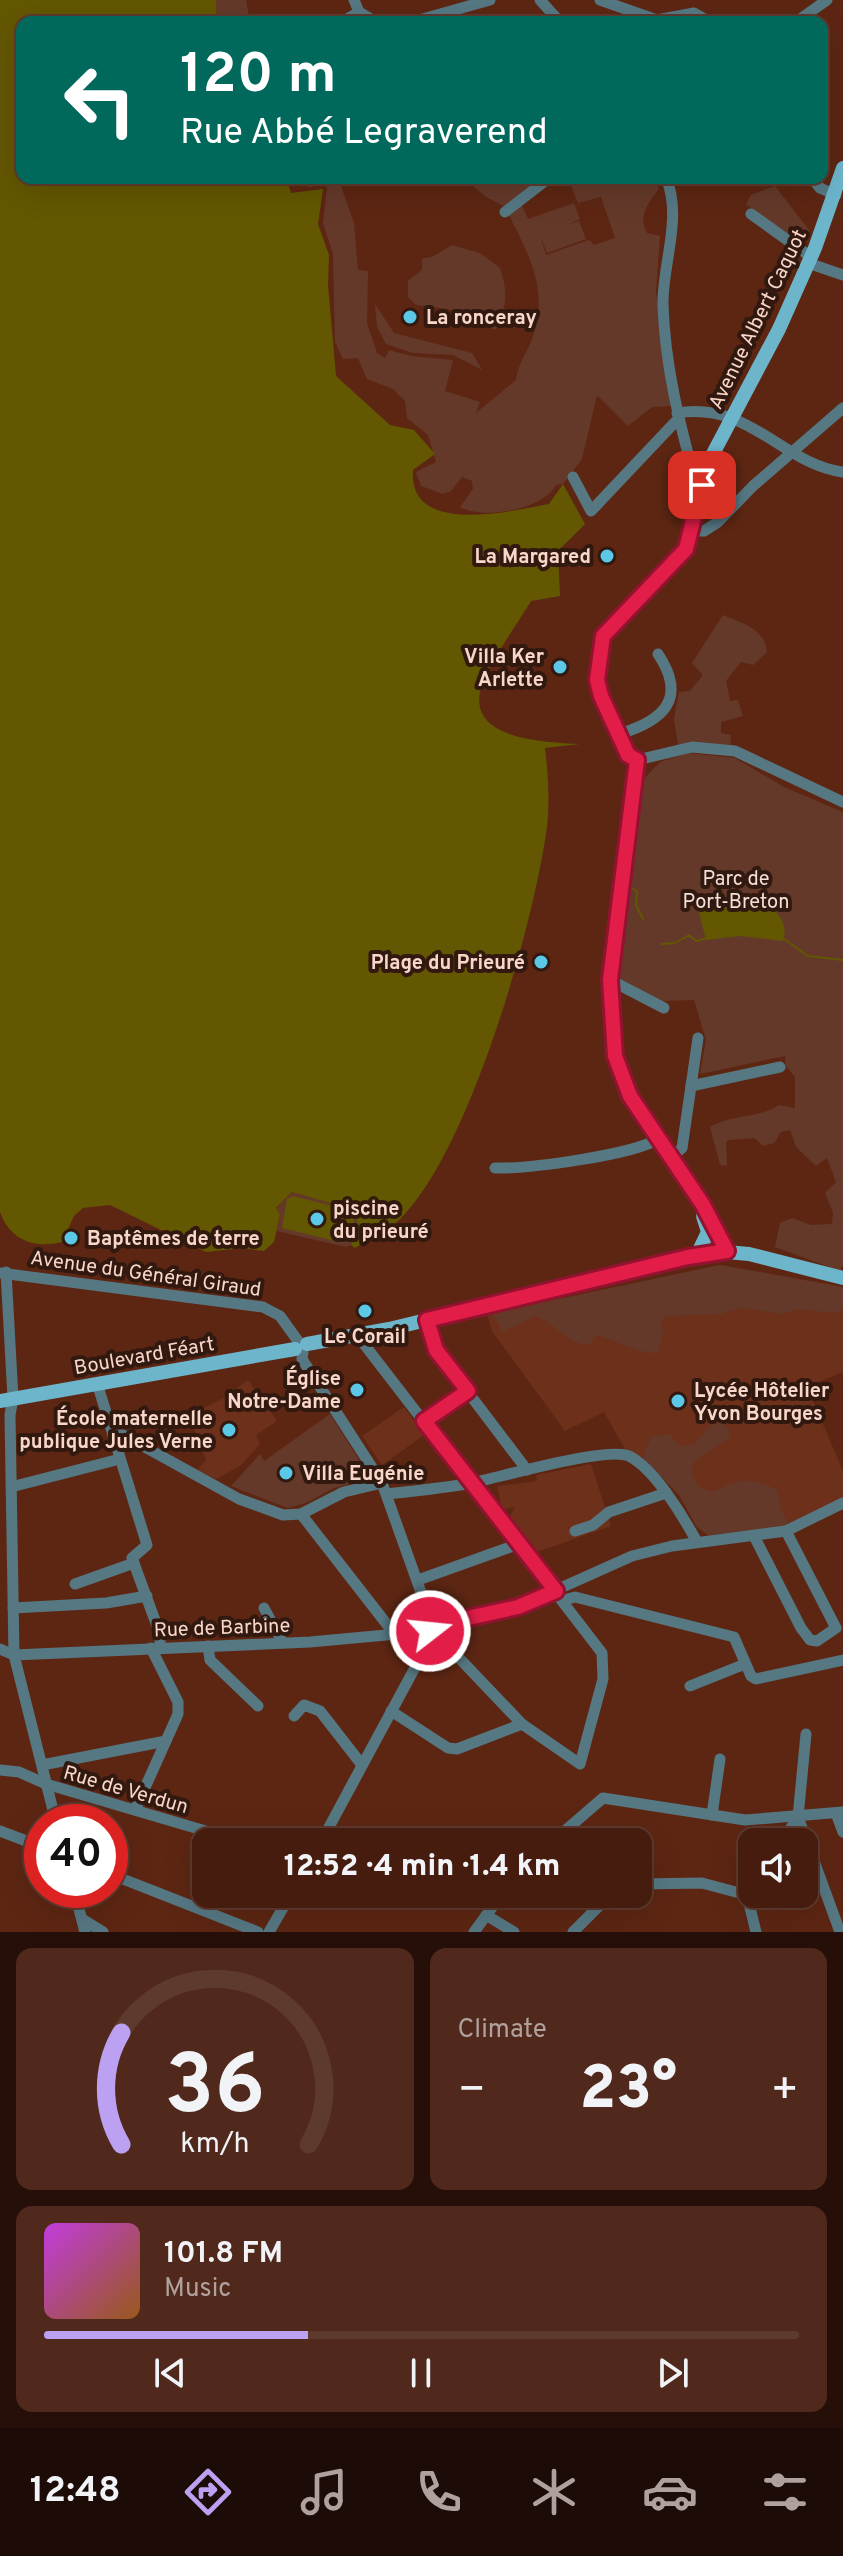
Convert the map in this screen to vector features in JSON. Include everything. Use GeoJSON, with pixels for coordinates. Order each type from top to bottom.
{"type":"FeatureCollection","features":[{"type":"Feature","properties":{"kind":"main road","name":"Avenue Albert Caquot"},"geometry":{"type":"LineString","coordinates":[[637,760],[628,755],[597,680],[603,636],[677,562],[693,531],[707,465],[810,260],[836,195],[843,168]]}},
{"type":"Feature","properties":{"kind":"main road"},"geometry":{"type":"LineString","coordinates":[[637,760],[610,980],[611,1027],[619,1070],[630,1096],[687,1180],[727,1251],[843,1278]]}},
{"type":"Feature","properties":{"kind":"main road"},"geometry":{"type":"LineString","coordinates":[[687,1180],[709,1227],[697,1255]]}},
{"type":"Feature","properties":{"kind":"main road","name":"Boulevard Féart"},"geometry":{"type":"LineString","coordinates":[[6,1400],[303,1346],[427,1320],[697,1255],[727,1251]]}},
{"type":"Feature","properties":{"kind":"street"},"geometry":{"type":"LineString","coordinates":[[354,0],[359,12],[366,16]]}},
{"type":"Feature","properties":{"kind":"street"},"geometry":{"type":"LineString","coordinates":[[433,16],[490,0]]}},
{"type":"Feature","properties":{"kind":"street"},"geometry":{"type":"LineString","coordinates":[[540,0],[555,16]]}},
{"type":"Feature","properties":{"kind":"street"},"geometry":{"type":"LineString","coordinates":[[600,0],[646,16]]}},
{"type":"Feature","properties":{"kind":"street"},"geometry":{"type":"LineString","coordinates":[[804,16],[827,0]]}},
{"type":"Feature","properties":{"kind":"street"},"geometry":{"type":"LineString","coordinates":[[352,16],[359,12]]}},
{"type":"Feature","properties":{"kind":"street"},"geometry":{"type":"LineString","coordinates":[[678,16],[694,13],[699,16]]}},
{"type":"Feature","properties":{"kind":"street"},"geometry":{"type":"LineString","coordinates":[[505,212],[541,184]]}},
{"type":"Feature","properties":{"kind":"street"},"geometry":{"type":"LineString","coordinates":[[667,184],[671,226],[663,301],[666,349],[677,416],[695,479],[702,485]]}},
{"type":"Feature","properties":{"kind":"street"},"geometry":{"type":"LineString","coordinates":[[817,184],[836,195]]}},
{"type":"Feature","properties":{"kind":"street"},"geometry":{"type":"LineString","coordinates":[[751,214],[810,260],[843,275]]}},
{"type":"Feature","properties":{"kind":"street"},"geometry":{"type":"LineString","coordinates":[[693,531],[704,531],[718,522],[793,450],[843,408]]}},
{"type":"Feature","properties":{"kind":"street"},"geometry":{"type":"LineString","coordinates":[[573,477],[591,511],[677,416],[698,410],[732,418],[822,469],[843,472]]}},
{"type":"Feature","properties":{"kind":"street"},"geometry":{"type":"LineString","coordinates":[[619,734],[655,720],[667,708],[670,672],[658,654]]}},
{"type":"Feature","properties":{"kind":"street"},"geometry":{"type":"LineString","coordinates":[[637,760],[692,747],[735,751],[843,802]]}},
{"type":"Feature","properties":{"kind":"street"},"geometry":{"type":"LineString","coordinates":[[610,980],[664,1008]]}},
{"type":"Feature","properties":{"kind":"street"},"geometry":{"type":"LineString","coordinates":[[672,1157],[682,1148],[698,1038]]}},
{"type":"Feature","properties":{"kind":"street"},"geometry":{"type":"LineString","coordinates":[[691,1086],[780,1067]]}},
{"type":"Feature","properties":{"kind":"street"},"geometry":{"type":"LineString","coordinates":[[495,1168],[606,1156],[630,1151],[658,1139]]}},
{"type":"Feature","properties":{"kind":"street"},"geometry":{"type":"LineString","coordinates":[[2,1271],[14,1655],[51,1804]]}},
{"type":"Feature","properties":{"kind":"street","name":"Avenue du Général Giraud"},"geometry":{"type":"LineString","coordinates":[[2,1271],[263,1307],[280,1316],[303,1346]]}},
{"type":"Feature","properties":{"kind":"street"},"geometry":{"type":"LineString","coordinates":[[427,1320],[436,1350],[527,1470]]}},
{"type":"Feature","properties":{"kind":"street"},"geometry":{"type":"LineString","coordinates":[[303,1346],[302,1359],[384,1488],[435,1632],[522,1724],[580,1764],[603,1679],[604,1660],[598,1645],[424,1421],[350,1336]]}},
{"type":"Feature","properties":{"kind":"street"},"geometry":{"type":"LineString","coordinates":[[97,1383],[147,1548],[134,1554],[134,1563],[160,1634],[156,1648],[178,1702],[178,1714],[135,1810]]}},
{"type":"Feature","properties":{"kind":"street"},"geometry":{"type":"LineString","coordinates":[[424,1421],[468,1391]]}},
{"type":"Feature","properties":{"kind":"street"},"geometry":{"type":"LineString","coordinates":[[113,1436],[123,1435],[239,1499],[283,1515],[301,1514],[344,1492],[471,1483],[622,1454],[633,1459],[666,1493],[680,1510],[697,1542]]}},
{"type":"Feature","properties":{"kind":"street"},"geometry":{"type":"LineString","coordinates":[[11,1487],[120,1459]]}},
{"type":"Feature","properties":{"kind":"street"},"geometry":{"type":"LineString","coordinates":[[575,1531],[593,1525],[609,1512],[666,1493]]}},
{"type":"Feature","properties":{"kind":"street","name":"Rue de Barbine"},"geometry":{"type":"LineString","coordinates":[[14,1655],[283,1643],[435,1632],[560,1595],[632,1556],[697,1542],[786,1531],[841,1508]]}},
{"type":"Feature","properties":{"kind":"street"},"geometry":{"type":"LineString","coordinates":[[301,1514],[396,1636]]}},
{"type":"Feature","properties":{"kind":"street"},"geometry":{"type":"LineString","coordinates":[[754,1536],[801,1628],[810,1640],[817,1641],[836,1628],[786,1531]]}},
{"type":"Feature","properties":{"kind":"street"},"geometry":{"type":"LineString","coordinates":[[418,1580],[519,1544]]}},
{"type":"Feature","properties":{"kind":"street"},"geometry":{"type":"LineString","coordinates":[[88,1604],[80,1583],[134,1563]]}},
{"type":"Feature","properties":{"kind":"street"},"geometry":{"type":"LineString","coordinates":[[560,1595],[734,1637],[751,1676],[761,1679],[843,1660]]}},
{"type":"Feature","properties":{"kind":"street"},"geometry":{"type":"LineString","coordinates":[[13,1608],[88,1604],[147,1596]]}},
{"type":"Feature","properties":{"kind":"street"},"geometry":{"type":"LineString","coordinates":[[264,1608],[283,1643]]}},
{"type":"Feature","properties":{"kind":"street"},"geometry":{"type":"LineString","coordinates":[[328,1828],[435,1632]]}},
{"type":"Feature","properties":{"kind":"street"},"geometry":{"type":"LineString","coordinates":[[208,1646],[210,1660],[258,1706]]}},
{"type":"Feature","properties":{"kind":"street"},"geometry":{"type":"LineString","coordinates":[[0,1649],[14,1655]]}},
{"type":"Feature","properties":{"kind":"street"},"geometry":{"type":"LineString","coordinates":[[690,1686],[745,1664]]}},
{"type":"Feature","properties":{"kind":"street"},"geometry":{"type":"LineString","coordinates":[[294,1716],[304,1705],[320,1711],[362,1765]]}},
{"type":"Feature","properties":{"kind":"street"},"geometry":{"type":"LineString","coordinates":[[391,1711],[448,1748],[457,1749],[522,1724]]}},
{"type":"Feature","properties":{"kind":"street"},"geometry":{"type":"LineString","coordinates":[[806,1734],[798,1817],[840,1932]]}},
{"type":"Feature","properties":{"kind":"street"},"geometry":{"type":"LineString","coordinates":[[42,1765],[166,1741]]}},
{"type":"Feature","properties":{"kind":"street"},"geometry":{"type":"LineString","coordinates":[[712,1815],[720,1759]]}},
{"type":"Feature","properties":{"kind":"street","name":"Rue de Verdun"},"geometry":{"type":"LineString","coordinates":[[0,1770],[19,1772],[46,1784],[196,1828]]}},
{"type":"Feature","properties":{"kind":"street"},"geometry":{"type":"LineString","coordinates":[[568,1828],[603,1798],[745,1820],[840,1812],[843,1832]]}},
{"type":"Feature","properties":{"kind":"street"},"geometry":{"type":"LineString","coordinates":[[791,1828],[798,1817]]}},
{"type":"Feature","properties":{"kind":"street"},"geometry":{"type":"LineString","coordinates":[[0,1831],[24,1840]]}},
{"type":"Feature","properties":{"kind":"street"},"geometry":{"type":"LineString","coordinates":[[128,1881],[258,1932]]}},
{"type":"Feature","properties":{"kind":"street"},"geometry":{"type":"LineString","coordinates":[[652,1883],[693,1882],[738,1890]]}},
{"type":"Feature","properties":{"kind":"street"},"geometry":{"type":"LineString","coordinates":[[79,1908],[85,1932]]}},
{"type":"Feature","properties":{"kind":"street"},"geometry":{"type":"LineString","coordinates":[[269,1932],[283,1908]]}},
{"type":"Feature","properties":{"kind":"street"},"geometry":{"type":"LineString","coordinates":[[474,1932],[491,1908]]}},
{"type":"Feature","properties":{"kind":"street"},"geometry":{"type":"LineString","coordinates":[[573,1932],[597,1908]]}},
{"type":"Feature","properties":{"kind":"street"},"geometry":{"type":"LineString","coordinates":[[752,1908],[756,1932]]}},
{"type":"Feature","properties":{"kind":"street"},"geometry":{"type":"LineString","coordinates":[[486,1915],[514,1932]]}},
{"type":"Feature","properties":{"kind":"street"},"geometry":{"type":"LineString","coordinates":[[82,1919],[103,1932]]}},
{"type":"Feature","properties":{"kind":"shaded area"},"geometry":{"type":"Polygon","coordinates":[[[0,0],[216,0],[217,16],[16,16],[16,184],[288,184],[291,193],[323,189],[318,224],[329,255],[328,285],[336,376],[390,425],[414,430],[435,454],[413,470],[416,491],[427,505],[444,512],[488,514],[549,504],[563,484],[585,524],[558,551],[560,596],[531,601],[484,679],[480,706],[486,719],[513,735],[580,744],[545,748],[547,827],[540,869],[513,975],[474,1090],[451,1141],[427,1185],[401,1218],[355,1248],[351,1245],[358,1229],[354,1210],[292,1192],[276,1208],[280,1215],[274,1242],[264,1251],[242,1248],[206,1252],[110,1205],[83,1208],[74,1216],[62,1242],[52,1244],[33,1243],[17,1236],[4,1222],[0,1212],[0,0]]]}},
{"type":"Feature","properties":{"kind":"shaded area"},"geometry":{"type":"Polygon","coordinates":[[[709,893],[728,907],[755,901],[770,907],[784,925],[783,941],[740,936],[706,940],[696,901],[709,893]]]}},
{"type":"Feature","properties":{"kind":"shaded area","name":"piscine du prieuré"},"geometry":{"type":"Polygon","coordinates":[[[293,1196],[352,1211],[356,1230],[343,1243],[282,1228],[287,1199],[293,1196]]]}},
{"type":"Feature","properties":{"kind":"shaded area","name":"Lycée Hôtelier Yvon Bourges"},"geometry":{"type":"Polygon","coordinates":[[[720,1265],[843,1287],[843,1372],[807,1387],[843,1471],[843,1498],[790,1526],[708,1535],[697,1527],[679,1495],[643,1458],[625,1449],[604,1412],[565,1431],[492,1331],[487,1314],[720,1265]]]}},
{"type":"Feature","properties":{"kind":"shaded area","name":"École maternelle publique Jules Verne"},"geometry":{"type":"Polygon","coordinates":[[[248,1380],[277,1421],[256,1435],[260,1444],[240,1466],[216,1479],[197,1470],[206,1460],[189,1415],[224,1398],[248,1380]]]}},
{"type":"Feature","properties":{"kind":"shaded area"},"geometry":{"type":"Polygon","coordinates":[[[404,1407],[424,1435],[382,1465],[362,1436],[404,1407]]]}},
{"type":"Feature","properties":{"kind":"shaded area"},"geometry":{"type":"Polygon","coordinates":[[[591,1464],[611,1526],[534,1553],[508,1520],[515,1507],[502,1510],[497,1486],[537,1481],[536,1475],[591,1464]]]}},
{"type":"Feature","properties":{"kind":"green space"},"geometry":{"type":"Polygon","coordinates":[[[212,0],[246,0],[249,16],[219,16],[212,0]]]}},
{"type":"Feature","properties":{"kind":"green space"},"geometry":{"type":"Polygon","coordinates":[[[294,184],[325,184],[311,187],[294,184]]]}},
{"type":"Feature","properties":{"kind":"green space"},"geometry":{"type":"Polygon","coordinates":[[[325,184],[340,184],[354,223],[358,270],[368,271],[367,323],[377,353],[385,358],[389,350],[411,356],[453,360],[445,391],[480,402],[476,413],[516,380],[537,322],[539,305],[535,274],[508,213],[520,201],[528,219],[574,203],[580,219],[567,225],[579,221],[586,239],[547,253],[540,235],[546,255],[589,240],[594,245],[615,238],[601,197],[578,203],[570,184],[657,184],[659,189],[643,221],[647,233],[660,236],[656,291],[671,406],[652,407],[628,426],[597,395],[582,459],[563,484],[556,485],[549,494],[526,506],[483,513],[460,507],[473,489],[472,481],[462,477],[451,491],[443,494],[421,486],[416,472],[436,462],[428,435],[407,418],[405,401],[393,389],[367,379],[358,358],[343,359],[335,342],[333,254],[323,223],[325,184]]]}},
{"type":"Feature","properties":{"kind":"green space"},"geometry":{"type":"Polygon","coordinates":[[[471,184],[532,184],[504,206],[486,197],[471,184]]]}},
{"type":"Feature","properties":{"kind":"green space"},"geometry":{"type":"Polygon","coordinates":[[[775,186],[809,230],[801,248],[746,204],[751,195],[775,186]]]}},
{"type":"Feature","properties":{"kind":"green space"},"geometry":{"type":"Polygon","coordinates":[[[452,245],[480,253],[500,268],[505,300],[495,330],[448,309],[416,305],[408,297],[408,281],[422,270],[422,259],[452,245]]]}},
{"type":"Feature","properties":{"kind":"green space"},"geometry":{"type":"Polygon","coordinates":[[[375,304],[394,333],[472,353],[482,370],[453,355],[413,353],[386,344],[377,327],[375,304]]]}},
{"type":"Feature","properties":{"kind":"green space"},"geometry":{"type":"Polygon","coordinates":[[[723,615],[757,632],[767,652],[753,665],[741,662],[726,681],[730,701],[738,700],[743,716],[721,722],[721,733],[731,735],[730,747],[678,745],[674,719],[679,692],[690,691],[703,675],[692,663],[723,615]]]}},
{"type":"Feature","properties":{"kind":"green space","name":"Parc de Port-Breton"},"geometry":{"type":"Polygon","coordinates":[[[688,753],[735,758],[784,787],[843,812],[843,1264],[840,1271],[775,1247],[780,1223],[792,1218],[811,1225],[832,1224],[833,1213],[825,1193],[836,1182],[827,1158],[816,1166],[796,1147],[790,1130],[781,1132],[774,1143],[763,1146],[755,1138],[729,1140],[726,1142],[727,1166],[720,1165],[710,1127],[762,1113],[779,1105],[795,1108],[795,1077],[786,1066],[785,1056],[700,1074],[706,1040],[694,1000],[662,1001],[617,978],[641,782],[660,762],[688,753]]]}},
{"type":"Feature","properties":{"kind":"green space","name":"piscine du prieuré"},"geometry":{"type":"Polygon","coordinates":[[[292,1192],[354,1210],[358,1229],[351,1245],[346,1247],[277,1231],[280,1215],[276,1209],[292,1192]]]}},
{"type":"Feature","properties":{"kind":"green space"},"geometry":{"type":"Polygon","coordinates":[[[720,1265],[843,1287],[843,1310],[833,1313],[800,1309],[782,1314],[741,1308],[721,1314],[666,1316],[661,1323],[663,1334],[657,1353],[595,1335],[590,1345],[582,1344],[535,1316],[503,1332],[492,1313],[720,1265]]]}},
{"type":"Feature","properties":{"kind":"green space"},"geometry":{"type":"Polygon","coordinates":[[[330,1414],[368,1474],[365,1480],[334,1488],[306,1503],[288,1508],[231,1486],[260,1454],[264,1461],[330,1414]]]}},
{"type":"Feature","properties":{"kind":"green space"},"geometry":{"type":"Polygon","coordinates":[[[721,1422],[729,1429],[729,1438],[695,1461],[691,1472],[698,1486],[712,1492],[745,1480],[778,1490],[781,1510],[790,1526],[708,1535],[697,1527],[679,1495],[643,1458],[651,1437],[670,1434],[680,1446],[693,1445],[711,1425],[721,1422]]]}},
{"type":"Feature","properties":{"kind":"waterway"},"geometry":{"type":"LineString","coordinates":[[630,887],[637,891],[636,905],[643,919]]}},
{"type":"Feature","properties":{"kind":"waterway"},"geometry":{"type":"LineString","coordinates":[[662,944],[675,943],[689,935],[696,941],[707,938]]}},
{"type":"Feature","properties":{"kind":"waterway"},"geometry":{"type":"LineString","coordinates":[[784,939],[808,956],[843,960]]}},
{"type":"Feature","properties":{"kind":"place","name":"La ronceray"},"geometry":{"type":"Point","coordinates":[410,317]}},
{"type":"Feature","properties":{"kind":"place","name":"La Margared"},"geometry":{"type":"Point","coordinates":[607,556]}},
{"type":"Feature","properties":{"kind":"place","name":"Villa Ker Arlette"},"geometry":{"type":"Point","coordinates":[560,667]}},
{"type":"Feature","properties":{"kind":"place","name":"Plage du Prieuré"},"geometry":{"type":"Point","coordinates":[541,962]}},
{"type":"Feature","properties":{"kind":"place","name":"piscine du prieuré"},"geometry":{"type":"Point","coordinates":[317,1219]}},
{"type":"Feature","properties":{"kind":"place","name":"Baptêmes de terre"},"geometry":{"type":"Point","coordinates":[71,1238]}},
{"type":"Feature","properties":{"kind":"place","name":"Le Corail"},"geometry":{"type":"Point","coordinates":[365,1311]}},
{"type":"Feature","properties":{"kind":"place","name":"Église Notre-Dame"},"geometry":{"type":"Point","coordinates":[357,1390]}},
{"type":"Feature","properties":{"kind":"place","name":"Lycée Hôtelier Yvon Bourges"},"geometry":{"type":"Point","coordinates":[678,1401]}},
{"type":"Feature","properties":{"kind":"place","name":"École maternelle publique Jules Verne"},"geometry":{"type":"Point","coordinates":[229,1430]}},
{"type":"Feature","properties":{"kind":"place","name":"Villa Eugénie"},"geometry":{"type":"Point","coordinates":[286,1473]}},
{"type":"Feature","properties":{"kind":"route"},"geometry":{"type":"LineString","coordinates":[[430,1631],[436,1625],[441,1627],[518,1607],[556,1591],[424,1421],[468,1391],[436,1350],[427,1320],[688,1257],[727,1251],[703,1205],[630,1096],[615,1056],[610,980],[637,760],[628,755],[601,696],[596,662],[603,636],[677,562],[686,549],[693,531],[702,485]]}}]}
